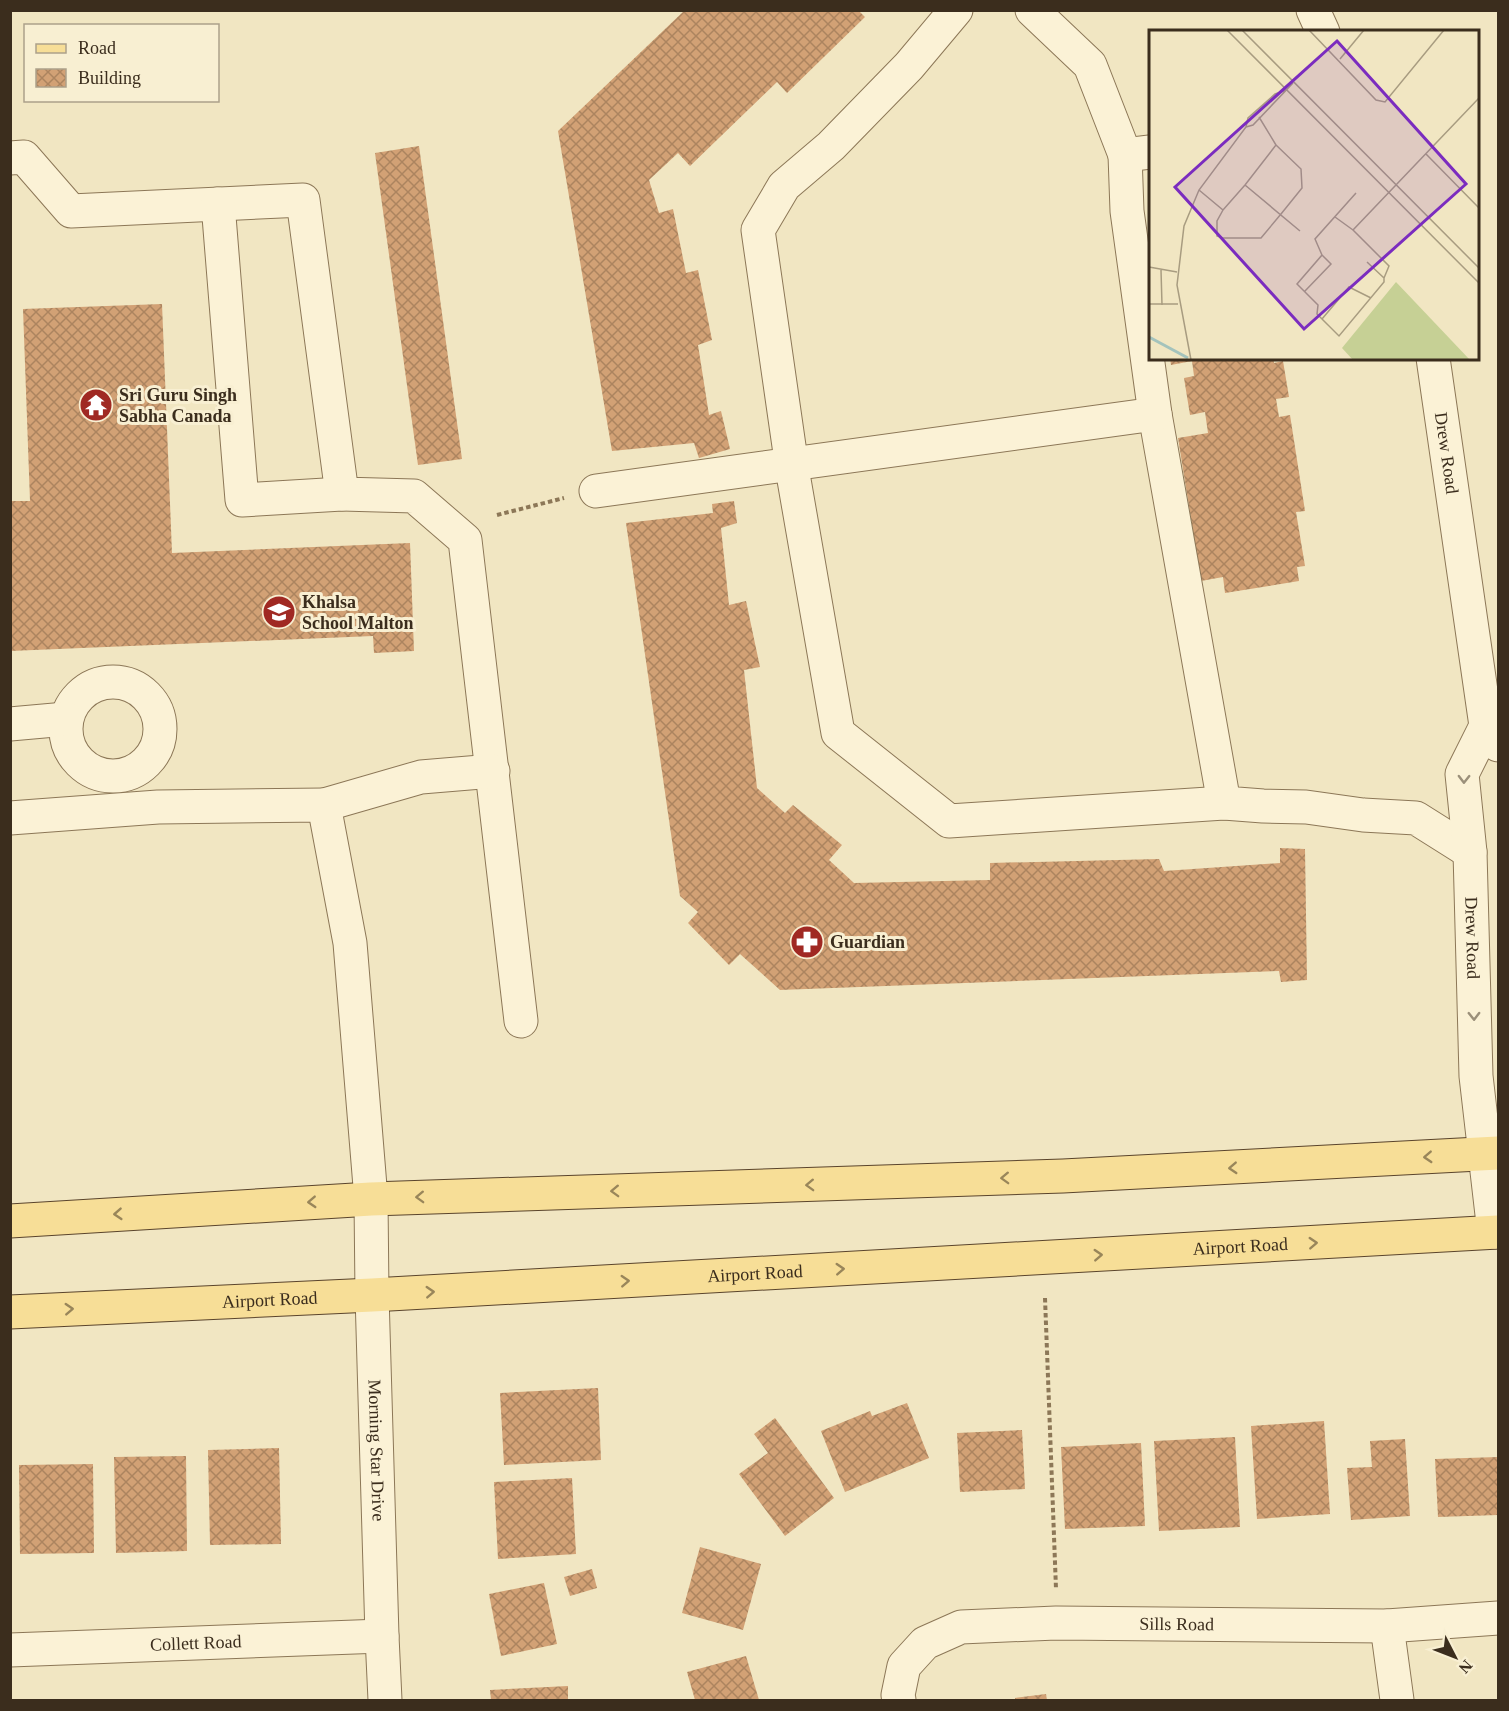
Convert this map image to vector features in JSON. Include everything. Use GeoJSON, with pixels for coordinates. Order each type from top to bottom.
{"type":"FeatureCollection","features":[{"type":"Feature","properties":{"kind":"main road"},"geometry":{"type":"LineString","coordinates":[[10,1221],[371,1199],[1063,1176],[1494,1145]]}},
{"type":"Feature","properties":{"kind":"main road","name":"Airport Road"},"geometry":{"type":"LineString","coordinates":[[10,1312],[372,1295],[1496,1232]]}},
{"type":"Feature","properties":{"kind":"street"},"geometry":{"type":"LineString","coordinates":[[956,10],[909,66],[831,146],[784,186],[758,230],[792,464],[838,733],[949,821],[1224,803],[1306,807],[1363,815],[1416,818],[1470,852]]}},
{"type":"Feature","properties":{"kind":"street"},"geometry":{"type":"LineString","coordinates":[[1032,10],[1090,65],[1138,154],[1127,211],[1155,414],[1224,803]]}},
{"type":"Feature","properties":{"kind":"street"},"geometry":{"type":"LineString","coordinates":[[1313,10],[1322,30]]}},
{"type":"Feature","properties":{"kind":"street"},"geometry":{"type":"LineString","coordinates":[[10,158],[24,158],[71,211],[303,200],[342,494]]}},
{"type":"Feature","properties":{"kind":"street"},"geometry":{"type":"LineString","coordinates":[[218,204],[242,500],[342,494],[414,496],[465,540],[521,1022]]}},
{"type":"Feature","properties":{"kind":"street","name":"Drew Road"},"geometry":{"type":"LineString","coordinates":[[1433,360],[1492,735],[1462,774],[1470,852],[1476,1076],[1494,1145],[1496,1232]]}},
{"type":"Feature","properties":{"kind":"street"},"geometry":{"type":"LineString","coordinates":[[596,490],[1155,414]]}},
{"type":"Feature","properties":{"kind":"street"},"geometry":{"type":"LineString","coordinates":[[112,681],[128,683],[142,691],[153,703],[159,718],[160,734],[155,750],[147,762],[135,772],[120,776],[104,776],[90,771],[78,762],[69,749],[65,734],[66,719],[71,705],[82,693],[96,684],[112,681]]}},
{"type":"Feature","properties":{"kind":"street"},"geometry":{"type":"LineString","coordinates":[[10,724],[66,719]]}},
{"type":"Feature","properties":{"kind":"street"},"geometry":{"type":"LineString","coordinates":[[10,818],[158,807],[324,805],[421,777],[493,771]]}},
{"type":"Feature","properties":{"kind":"street"},"geometry":{"type":"LineString","coordinates":[[135,772],[158,807]]}},
{"type":"Feature","properties":{"kind":"street","name":"Morning Star Drive"},"geometry":{"type":"LineString","coordinates":[[324,805],[350,943],[371,1199],[385,1701]]}},
{"type":"Feature","properties":{"kind":"street","name":"Sills Road"},"geometry":{"type":"LineString","coordinates":[[899,1701],[898,1695],[904,1666],[925,1643],[961,1627],[1056,1623],[1386,1626],[1498,1618]]}},
{"type":"Feature","properties":{"kind":"street"},"geometry":{"type":"LineString","coordinates":[[1386,1626],[1397,1701]]}},
{"type":"Feature","properties":{"kind":"street","name":"Collett Road"},"geometry":{"type":"LineString","coordinates":[[10,1650],[382,1636]]}},
{"type":"Feature","properties":{"kind":"path"},"geometry":{"type":"LineString","coordinates":[[497,515],[596,490]]}},
{"type":"Feature","properties":{"kind":"path"},"geometry":{"type":"LineString","coordinates":[[1045,1298],[1056,1623]]}},
{"type":"Feature","properties":{"kind":"building"},"geometry":{"type":"Polygon","coordinates":[[[685,10],[858,10],[865,17],[787,93],[777,82],[690,166],[678,153],[649,180],[659,213],[673,209],[686,273],[698,270],[712,340],[698,345],[709,415],[721,411],[730,449],[699,458],[694,443],[612,451],[558,131],[685,10]]]}},
{"type":"Feature","properties":{"kind":"building"},"geometry":{"type":"Polygon","coordinates":[[[419,146],[462,459],[418,465],[375,153],[419,146]]]}},
{"type":"Feature","properties":{"kind":"building","name":"Sri Guru Singh Sabha Canada"},"geometry":{"type":"Polygon","coordinates":[[[162,304],[172,553],[410,543],[414,651],[374,653],[373,636],[10,651],[10,501],[30,501],[23,309],[162,304]]]}},
{"type":"Feature","properties":{"kind":"building"},"geometry":{"type":"Polygon","coordinates":[[[1170,360],[1273,360],[1274,363],[1283,361],[1289,397],[1276,399],[1279,417],[1290,415],[1305,511],[1296,512],[1305,566],[1297,567],[1299,581],[1225,593],[1223,577],[1201,581],[1178,438],[1208,433],[1205,412],[1190,415],[1184,378],[1194,376],[1192,361],[1171,365],[1170,360]]]}},
{"type":"Feature","properties":{"kind":"building"},"geometry":{"type":"Polygon","coordinates":[[[734,501],[737,523],[721,528],[729,605],[746,601],[760,667],[744,670],[757,788],[785,813],[793,805],[842,845],[829,860],[854,883],[990,880],[990,863],[1159,859],[1164,871],[1280,863],[1280,848],[1305,849],[1307,980],[1281,982],[1279,971],[780,990],[740,954],[729,965],[688,923],[698,912],[680,896],[626,523],[713,513],[712,504],[734,501]]]}},
{"type":"Feature","properties":{"kind":"building"},"geometry":{"type":"Polygon","coordinates":[[[598,1388],[601,1460],[504,1465],[500,1393],[598,1388]]]}},
{"type":"Feature","properties":{"kind":"building"},"geometry":{"type":"Polygon","coordinates":[[[907,1403],[929,1458],[845,1492],[821,1431],[870,1411],[872,1416],[907,1403]]]}},
{"type":"Feature","properties":{"kind":"building"},"geometry":{"type":"Polygon","coordinates":[[[775,1418],[834,1498],[785,1536],[739,1474],[768,1453],[754,1434],[775,1418]]]}},
{"type":"Feature","properties":{"kind":"building"},"geometry":{"type":"Polygon","coordinates":[[[1324,1421],[1330,1514],[1257,1519],[1251,1426],[1324,1421]]]}},
{"type":"Feature","properties":{"kind":"building"},"geometry":{"type":"Polygon","coordinates":[[[1022,1430],[1025,1489],[960,1492],[957,1433],[1022,1430]]]}},
{"type":"Feature","properties":{"kind":"building"},"geometry":{"type":"Polygon","coordinates":[[[1235,1437],[1240,1527],[1159,1531],[1154,1441],[1235,1437]]]}},
{"type":"Feature","properties":{"kind":"building"},"geometry":{"type":"Polygon","coordinates":[[[1405,1439],[1410,1516],[1351,1520],[1347,1468],[1372,1467],[1370,1441],[1405,1439]]]}},
{"type":"Feature","properties":{"kind":"building"},"geometry":{"type":"Polygon","coordinates":[[[1141,1443],[1145,1526],[1065,1529],[1061,1447],[1141,1443]]]}},
{"type":"Feature","properties":{"kind":"building"},"geometry":{"type":"Polygon","coordinates":[[[279,1448],[281,1544],[210,1545],[208,1450],[279,1448]]]}},
{"type":"Feature","properties":{"kind":"building"},"geometry":{"type":"Polygon","coordinates":[[[186,1456],[187,1551],[116,1553],[114,1457],[186,1456]]]}},
{"type":"Feature","properties":{"kind":"building"},"geometry":{"type":"Polygon","coordinates":[[[1498,1457],[1498,1515],[1438,1517],[1435,1459],[1498,1457]]]}},
{"type":"Feature","properties":{"kind":"building"},"geometry":{"type":"Polygon","coordinates":[[[93,1464],[94,1553],[20,1554],[19,1465],[93,1464]]]}},
{"type":"Feature","properties":{"kind":"building"},"geometry":{"type":"Polygon","coordinates":[[[572,1478],[576,1554],[498,1559],[494,1482],[572,1478]]]}},
{"type":"Feature","properties":{"kind":"building"},"geometry":{"type":"Polygon","coordinates":[[[700,1547],[761,1564],[743,1630],[682,1613],[700,1547]]]}},
{"type":"Feature","properties":{"kind":"building"},"geometry":{"type":"Polygon","coordinates":[[[592,1569],[597,1588],[570,1596],[564,1577],[592,1569]]]}},
{"type":"Feature","properties":{"kind":"building"},"geometry":{"type":"Polygon","coordinates":[[[544,1583],[557,1644],[501,1656],[489,1594],[544,1583]]]}},
{"type":"Feature","properties":{"kind":"building"},"geometry":{"type":"Polygon","coordinates":[[[746,1656],[759,1700],[695,1700],[687,1672],[746,1656]]]}},
{"type":"Feature","properties":{"kind":"building"},"geometry":{"type":"Polygon","coordinates":[[[568,1686],[568,1700],[491,1700],[490,1690],[568,1686]]]}},
{"type":"Feature","properties":{"kind":"building"},"geometry":{"type":"Polygon","coordinates":[[[1046,1694],[1047,1700],[1015,1700],[1015,1698],[1046,1694]]]}},
{"type":"Feature","properties":{"kind":"place","name":"Sri Guru Singh Sabha Canada"},"geometry":{"type":"Point","coordinates":[96,405]}},
{"type":"Feature","properties":{"kind":"place","name":"Khalsa School Malton"},"geometry":{"type":"Point","coordinates":[279,612]}},
{"type":"Feature","properties":{"kind":"place","name":"Guardian"},"geometry":{"type":"Point","coordinates":[807,942]}}]}
